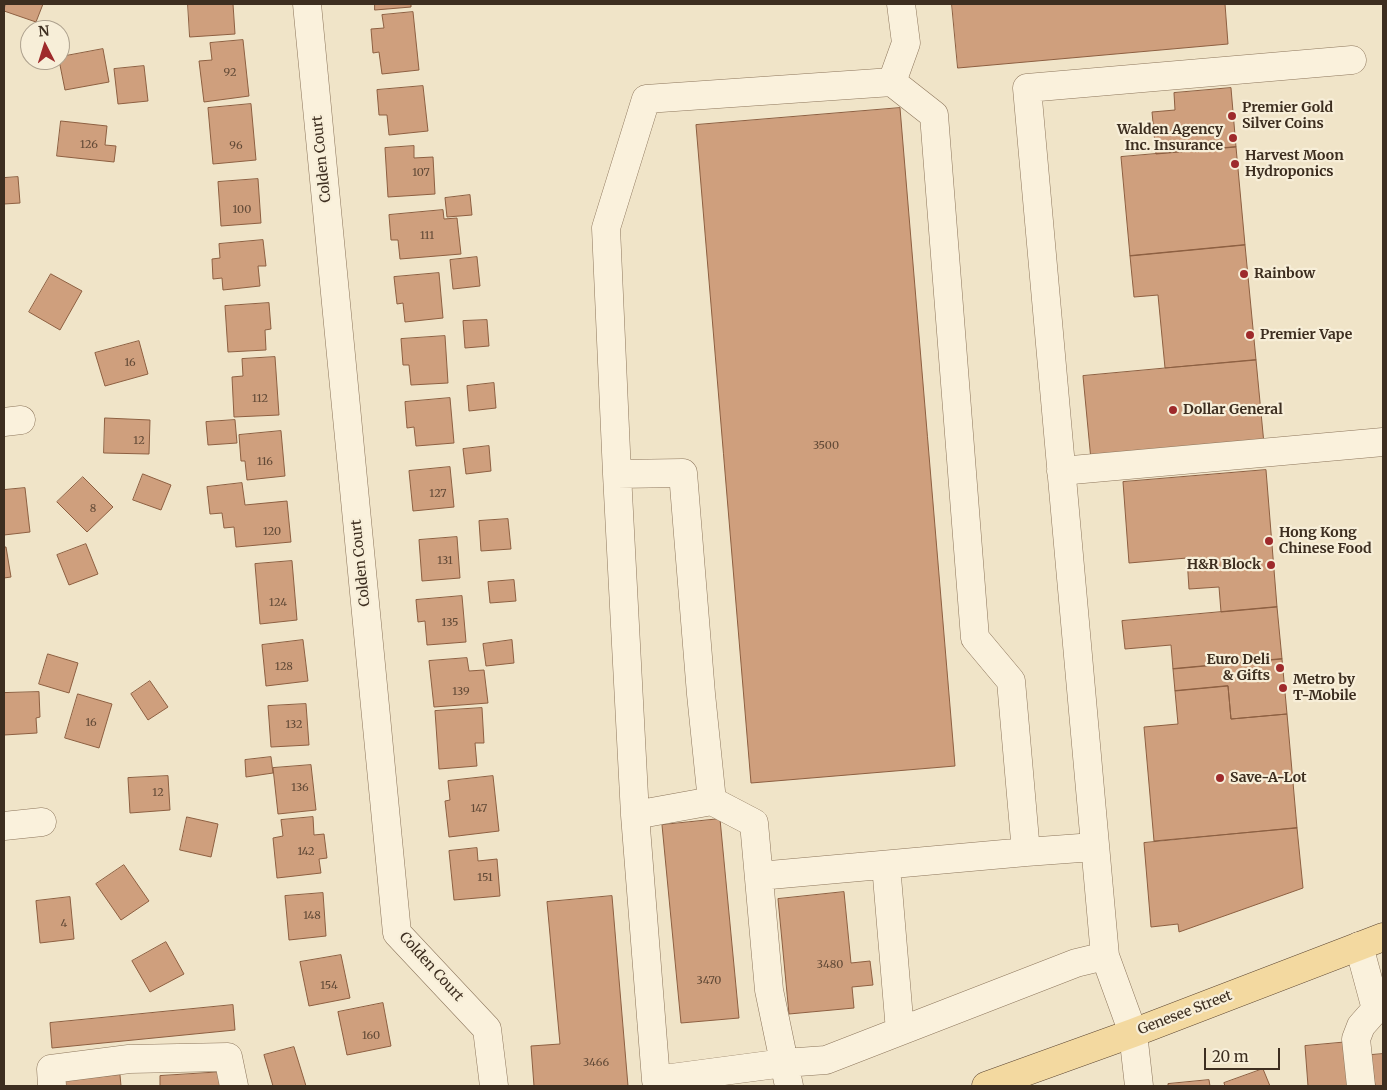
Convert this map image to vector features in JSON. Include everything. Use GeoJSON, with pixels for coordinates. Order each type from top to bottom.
{"type":"FeatureCollection","features":[{"type":"Feature","properties":{"kind":"main road","name":"Genesee Street"},"geometry":{"type":"LineString","coordinates":[[986,1086],[1133,1033],[1371,941]]}},
{"type":"Feature","properties":{"kind":"street","name":"Colden Court"},"geometry":{"type":"LineString","coordinates":[[306,4],[397,933],[488,1029],[494,1086]]}},
{"type":"Feature","properties":{"kind":"street"},"geometry":{"type":"LineString","coordinates":[[892,82],[906,43],[901,4]]}},
{"type":"Feature","properties":{"kind":"street"},"geometry":{"type":"LineString","coordinates":[[1139,1086],[1133,1033],[1105,956],[1027,88],[1352,60]]}},
{"type":"Feature","properties":{"kind":"street"},"geometry":{"type":"LineString","coordinates":[[1026,852],[1011,680],[975,638],[934,116],[892,82],[646,99],[606,228],[635,814],[657,1083],[786,1075],[1076,963],[1105,956]]}},
{"type":"Feature","properties":{"kind":"street"},"geometry":{"type":"LineString","coordinates":[[1061,471],[1383,442]]}},
{"type":"Feature","properties":{"kind":"street"},"geometry":{"type":"LineString","coordinates":[[617,474],[683,473],[712,802]]}},
{"type":"Feature","properties":{"kind":"street"},"geometry":{"type":"LineString","coordinates":[[635,814],[712,802],[754,823],[769,990],[786,1075]]}},
{"type":"Feature","properties":{"kind":"street"},"geometry":{"type":"LineString","coordinates":[[4,826],[42,822]]}},
{"type":"Feature","properties":{"kind":"street"},"geometry":{"type":"LineString","coordinates":[[759,876],[1026,852],[1094,848]]}},
{"type":"Feature","properties":{"kind":"street"},"geometry":{"type":"LineString","coordinates":[[886,865],[900,1031]]}},
{"type":"Feature","properties":{"kind":"street"},"geometry":{"type":"LineString","coordinates":[[1361,1086],[1356,1039],[1360,1026],[1380,1011],[1371,941]]}},
{"type":"Feature","properties":{"kind":"street"},"geometry":{"type":"LineString","coordinates":[[52,1086],[50,1069],[129,1059],[228,1056],[234,1086]]}},
{"type":"Feature","properties":{"kind":"building"},"geometry":{"type":"Polygon","coordinates":[[[6,4],[43,4],[37,20],[30,20],[4,11],[6,4]]]}},
{"type":"Feature","properties":{"kind":"building"},"geometry":{"type":"Polygon","coordinates":[[[188,4],[233,4],[235,34],[190,37],[188,4]]]}},
{"type":"Feature","properties":{"kind":"building"},"geometry":{"type":"Polygon","coordinates":[[[375,4],[411,4],[411,7],[375,10],[375,4]]]}},
{"type":"Feature","properties":{"kind":"building"},"geometry":{"type":"Polygon","coordinates":[[[952,4],[1225,4],[1228,44],[958,68],[952,4]]]}},
{"type":"Feature","properties":{"kind":"building"},"geometry":{"type":"Polygon","coordinates":[[[413,12],[419,70],[382,74],[379,52],[373,53],[371,29],[384,28],[382,15],[413,12]]]}},
{"type":"Feature","properties":{"kind":"building"},"geometry":{"type":"Polygon","coordinates":[[[243,40],[249,96],[204,102],[199,61],[212,60],[210,43],[243,40]]]}},
{"type":"Feature","properties":{"kind":"building"},"geometry":{"type":"Polygon","coordinates":[[[103,49],[109,82],[65,90],[61,70],[70,70],[70,55],[103,49]]]}},
{"type":"Feature","properties":{"kind":"building"},"geometry":{"type":"Polygon","coordinates":[[[144,66],[148,101],[118,104],[114,69],[144,66]]]}},
{"type":"Feature","properties":{"kind":"building"},"geometry":{"type":"Polygon","coordinates":[[[423,86],[428,131],[389,135],[387,115],[379,115],[377,90],[423,86]]]}},
{"type":"Feature","properties":{"kind":"building"},"geometry":{"type":"Polygon","coordinates":[[[1231,88],[1236,147],[1156,154],[1152,112],[1175,110],[1174,93],[1231,88]]]}},
{"type":"Feature","properties":{"kind":"building"},"geometry":{"type":"Polygon","coordinates":[[[251,104],[256,160],[213,164],[208,108],[251,104]]]}},
{"type":"Feature","properties":{"kind":"building"},"geometry":{"type":"Polygon","coordinates":[[[900,108],[955,766],[751,783],[696,125],[900,108]]]}},
{"type":"Feature","properties":{"kind":"building"},"geometry":{"type":"Polygon","coordinates":[[[61,121],[107,126],[105,145],[116,146],[114,162],[57,156],[61,121]]]}},
{"type":"Feature","properties":{"kind":"building"},"geometry":{"type":"Polygon","coordinates":[[[414,146],[414,158],[433,157],[435,194],[388,197],[385,148],[414,146]]]}},
{"type":"Feature","properties":{"kind":"building"},"geometry":{"type":"Polygon","coordinates":[[[1236,147],[1245,245],[1130,256],[1121,157],[1236,147]]]}},
{"type":"Feature","properties":{"kind":"building"},"geometry":{"type":"Polygon","coordinates":[[[18,177],[20,203],[4,204],[4,178],[18,177]]]}},
{"type":"Feature","properties":{"kind":"building"},"geometry":{"type":"Polygon","coordinates":[[[258,179],[261,223],[221,226],[218,182],[258,179]]]}},
{"type":"Feature","properties":{"kind":"building"},"geometry":{"type":"Polygon","coordinates":[[[470,195],[472,215],[447,217],[445,198],[470,195]]]}},
{"type":"Feature","properties":{"kind":"building"},"geometry":{"type":"Polygon","coordinates":[[[443,210],[444,219],[457,218],[461,254],[400,259],[398,240],[391,240],[389,215],[443,210]]]}},
{"type":"Feature","properties":{"kind":"building"},"geometry":{"type":"Polygon","coordinates":[[[263,240],[266,266],[258,266],[260,286],[223,290],[222,278],[213,279],[212,259],[220,258],[219,244],[263,240]]]}},
{"type":"Feature","properties":{"kind":"building"},"geometry":{"type":"Polygon","coordinates":[[[1245,245],[1256,360],[1165,368],[1158,295],[1134,297],[1130,256],[1245,245]]]}},
{"type":"Feature","properties":{"kind":"building"},"geometry":{"type":"Polygon","coordinates":[[[477,257],[480,286],[453,289],[450,260],[477,257]]]}},
{"type":"Feature","properties":{"kind":"building"},"geometry":{"type":"Polygon","coordinates":[[[439,273],[443,318],[405,322],[403,303],[397,304],[394,277],[439,273]]]}},
{"type":"Feature","properties":{"kind":"building"},"geometry":{"type":"Polygon","coordinates":[[[51,274],[82,291],[60,330],[29,312],[51,274]]]}},
{"type":"Feature","properties":{"kind":"building"},"geometry":{"type":"Polygon","coordinates":[[[269,303],[271,329],[265,330],[266,350],[228,352],[225,306],[269,303]]]}},
{"type":"Feature","properties":{"kind":"building"},"geometry":{"type":"Polygon","coordinates":[[[487,320],[489,346],[465,348],[463,321],[487,320]]]}},
{"type":"Feature","properties":{"kind":"building"},"geometry":{"type":"Polygon","coordinates":[[[445,336],[448,383],[411,385],[409,365],[403,365],[401,339],[445,336]]]}},
{"type":"Feature","properties":{"kind":"building"},"geometry":{"type":"Polygon","coordinates":[[[139,341],[148,374],[105,386],[95,353],[139,341]]]}},
{"type":"Feature","properties":{"kind":"building"},"geometry":{"type":"Polygon","coordinates":[[[275,357],[279,415],[234,417],[232,377],[243,376],[242,359],[275,357]]]}},
{"type":"Feature","properties":{"kind":"building","name":"Dollar General"},"geometry":{"type":"Polygon","coordinates":[[[1256,360],[1264,444],[1091,460],[1083,376],[1256,360]]]}},
{"type":"Feature","properties":{"kind":"building"},"geometry":{"type":"Polygon","coordinates":[[[494,383],[496,408],[469,411],[467,386],[494,383]]]}},
{"type":"Feature","properties":{"kind":"building"},"geometry":{"type":"Polygon","coordinates":[[[450,398],[454,443],[416,446],[414,427],[407,428],[405,402],[450,398]]]}},
{"type":"Feature","properties":{"kind":"building"},"geometry":{"type":"Polygon","coordinates":[[[105,418],[150,420],[149,454],[104,453],[105,418]]]}},
{"type":"Feature","properties":{"kind":"building"},"geometry":{"type":"Polygon","coordinates":[[[235,420],[237,443],[208,445],[206,422],[235,420]]]}},
{"type":"Feature","properties":{"kind":"building"},"geometry":{"type":"Polygon","coordinates":[[[281,431],[285,476],[247,480],[245,461],[241,461],[239,435],[281,431]]]}},
{"type":"Feature","properties":{"kind":"building"},"geometry":{"type":"Polygon","coordinates":[[[489,446],[491,471],[466,474],[463,449],[489,446]]]}},
{"type":"Feature","properties":{"kind":"building"},"geometry":{"type":"Polygon","coordinates":[[[450,467],[454,507],[413,511],[409,471],[450,467]]]}},
{"type":"Feature","properties":{"kind":"building"},"geometry":{"type":"Polygon","coordinates":[[[1266,470],[1277,607],[1221,612],[1219,587],[1189,589],[1187,558],[1129,563],[1123,482],[1266,470]]]}},
{"type":"Feature","properties":{"kind":"building"},"geometry":{"type":"Polygon","coordinates":[[[143,474],[171,485],[161,510],[133,500],[143,474]]]}},
{"type":"Feature","properties":{"kind":"building"},"geometry":{"type":"Polygon","coordinates":[[[83,477],[113,507],[87,532],[57,502],[83,477]]]}},
{"type":"Feature","properties":{"kind":"building"},"geometry":{"type":"Polygon","coordinates":[[[242,483],[245,505],[287,501],[291,542],[236,547],[234,527],[224,528],[222,513],[210,514],[207,487],[242,483]]]}},
{"type":"Feature","properties":{"kind":"building"},"geometry":{"type":"Polygon","coordinates":[[[25,488],[30,532],[4,535],[4,490],[25,488]]]}},
{"type":"Feature","properties":{"kind":"building"},"geometry":{"type":"Polygon","coordinates":[[[508,519],[511,549],[481,551],[479,521],[508,519]]]}},
{"type":"Feature","properties":{"kind":"building"},"geometry":{"type":"Polygon","coordinates":[[[457,537],[460,578],[422,581],[419,540],[457,537]]]}},
{"type":"Feature","properties":{"kind":"building"},"geometry":{"type":"Polygon","coordinates":[[[86,544],[98,574],[69,585],[57,555],[86,544]]]}},
{"type":"Feature","properties":{"kind":"building"},"geometry":{"type":"Polygon","coordinates":[[[4,547],[6,547],[11,577],[4,578],[4,547]]]}},
{"type":"Feature","properties":{"kind":"building"},"geometry":{"type":"Polygon","coordinates":[[[292,561],[297,620],[260,624],[255,564],[292,561]]]}},
{"type":"Feature","properties":{"kind":"building"},"geometry":{"type":"Polygon","coordinates":[[[514,580],[516,601],[490,603],[488,582],[514,580]]]}},
{"type":"Feature","properties":{"kind":"building"},"geometry":{"type":"Polygon","coordinates":[[[462,596],[466,642],[427,645],[425,621],[418,622],[416,600],[462,596]]]}},
{"type":"Feature","properties":{"kind":"building"},"geometry":{"type":"Polygon","coordinates":[[[1277,607],[1282,659],[1173,669],[1171,645],[1125,649],[1122,621],[1277,607]]]}},
{"type":"Feature","properties":{"kind":"building"},"geometry":{"type":"Polygon","coordinates":[[[303,640],[308,681],[266,686],[262,645],[303,640]]]}},
{"type":"Feature","properties":{"kind":"building"},"geometry":{"type":"Polygon","coordinates":[[[512,640],[514,663],[486,666],[483,644],[512,640]]]}},
{"type":"Feature","properties":{"kind":"building"},"geometry":{"type":"Polygon","coordinates":[[[48,654],[78,663],[69,693],[39,684],[48,654]]]}},
{"type":"Feature","properties":{"kind":"building"},"geometry":{"type":"Polygon","coordinates":[[[467,658],[469,671],[484,670],[488,703],[434,707],[429,661],[467,658]]]}},
{"type":"Feature","properties":{"kind":"building"},"geometry":{"type":"Polygon","coordinates":[[[1282,659],[1287,714],[1231,719],[1228,686],[1175,691],[1173,669],[1282,659]]]}},
{"type":"Feature","properties":{"kind":"building"},"geometry":{"type":"Polygon","coordinates":[[[150,681],[168,707],[148,720],[131,694],[150,681]]]}},
{"type":"Feature","properties":{"kind":"building","name":"Save-A-Lot"},"geometry":{"type":"Polygon","coordinates":[[[1228,686],[1231,719],[1287,714],[1297,828],[1154,841],[1144,727],[1178,724],[1175,691],[1228,686]]]}},
{"type":"Feature","properties":{"kind":"building"},"geometry":{"type":"Polygon","coordinates":[[[39,692],[40,717],[36,718],[37,733],[4,735],[4,693],[39,692]]]}},
{"type":"Feature","properties":{"kind":"building"},"geometry":{"type":"Polygon","coordinates":[[[78,694],[112,704],[99,748],[65,738],[78,694]]]}},
{"type":"Feature","properties":{"kind":"building"},"geometry":{"type":"Polygon","coordinates":[[[306,704],[309,745],[271,747],[268,706],[306,704]]]}},
{"type":"Feature","properties":{"kind":"building"},"geometry":{"type":"Polygon","coordinates":[[[482,708],[484,743],[475,743],[477,766],[439,769],[435,711],[482,708]]]}},
{"type":"Feature","properties":{"kind":"building"},"geometry":{"type":"Polygon","coordinates":[[[271,757],[273,773],[246,777],[245,760],[271,757]]]}},
{"type":"Feature","properties":{"kind":"building"},"geometry":{"type":"Polygon","coordinates":[[[311,765],[316,810],[278,814],[273,768],[311,765]]]}},
{"type":"Feature","properties":{"kind":"building"},"geometry":{"type":"Polygon","coordinates":[[[168,776],[170,810],[130,813],[128,778],[168,776]]]}},
{"type":"Feature","properties":{"kind":"building"},"geometry":{"type":"Polygon","coordinates":[[[493,776],[499,831],[449,837],[445,801],[450,800],[448,781],[493,776]]]}},
{"type":"Feature","properties":{"kind":"building"},"geometry":{"type":"Polygon","coordinates":[[[187,817],[218,824],[211,857],[180,850],[187,817]]]}},
{"type":"Feature","properties":{"kind":"building"},"geometry":{"type":"Polygon","coordinates":[[[313,817],[314,835],[324,834],[327,858],[319,859],[321,873],[277,878],[273,838],[283,836],[281,820],[313,817]]]}},
{"type":"Feature","properties":{"kind":"building"},"geometry":{"type":"Polygon","coordinates":[[[720,819],[739,1018],[681,1023],[662,825],[720,819]]]}},
{"type":"Feature","properties":{"kind":"building"},"geometry":{"type":"Polygon","coordinates":[[[1297,828],[1303,888],[1179,932],[1178,924],[1151,927],[1144,843],[1297,828]]]}},
{"type":"Feature","properties":{"kind":"building"},"geometry":{"type":"Polygon","coordinates":[[[477,848],[478,861],[497,859],[500,896],[454,900],[449,851],[477,848]]]}},
{"type":"Feature","properties":{"kind":"building"},"geometry":{"type":"Polygon","coordinates":[[[124,865],[149,901],[121,920],[96,884],[124,865]]]}},
{"type":"Feature","properties":{"kind":"building"},"geometry":{"type":"Polygon","coordinates":[[[844,892],[851,963],[870,961],[873,985],[852,987],[854,1008],[789,1014],[778,899],[844,892]]]}},
{"type":"Feature","properties":{"kind":"building"},"geometry":{"type":"Polygon","coordinates":[[[323,893],[326,936],[289,940],[285,896],[323,893]]]}},
{"type":"Feature","properties":{"kind":"building"},"geometry":{"type":"Polygon","coordinates":[[[612,896],[628,1086],[534,1086],[531,1046],[560,1044],[547,902],[612,896]]]}},
{"type":"Feature","properties":{"kind":"building"},"geometry":{"type":"Polygon","coordinates":[[[70,897],[74,939],[40,943],[36,901],[70,897]]]}},
{"type":"Feature","properties":{"kind":"building"},"geometry":{"type":"Polygon","coordinates":[[[166,942],[184,974],[150,992],[132,961],[166,942]]]}},
{"type":"Feature","properties":{"kind":"building"},"geometry":{"type":"Polygon","coordinates":[[[341,955],[350,998],[309,1006],[300,962],[341,955]]]}},
{"type":"Feature","properties":{"kind":"building"},"geometry":{"type":"Polygon","coordinates":[[[383,1003],[391,1046],[347,1055],[338,1012],[383,1003]]]}},
{"type":"Feature","properties":{"kind":"building"},"geometry":{"type":"Polygon","coordinates":[[[233,1005],[235,1030],[52,1048],[50,1023],[233,1005]]]}},
{"type":"Feature","properties":{"kind":"building"},"geometry":{"type":"Polygon","coordinates":[[[1349,1042],[1352,1086],[1308,1086],[1305,1046],[1349,1042]]]}},
{"type":"Feature","properties":{"kind":"building"},"geometry":{"type":"Polygon","coordinates":[[[294,1047],[306,1086],[273,1086],[264,1055],[294,1047]]]}},
{"type":"Feature","properties":{"kind":"building"},"geometry":{"type":"Polygon","coordinates":[[[1383,1054],[1383,1086],[1375,1086],[1371,1055],[1383,1054]]]}},
{"type":"Feature","properties":{"kind":"building"},"geometry":{"type":"Polygon","coordinates":[[[1263,1069],[1270,1086],[1225,1086],[1224,1083],[1263,1069]]]}},
{"type":"Feature","properties":{"kind":"building"},"geometry":{"type":"Polygon","coordinates":[[[223,1072],[224,1086],[160,1086],[160,1076],[223,1072]]]}},
{"type":"Feature","properties":{"kind":"building"},"geometry":{"type":"Polygon","coordinates":[[[120,1075],[121,1086],[57,1086],[56,1082],[120,1075]]]}},
{"type":"Feature","properties":{"kind":"building"},"geometry":{"type":"Polygon","coordinates":[[[1209,1080],[1210,1086],[1168,1086],[1168,1084],[1209,1080]]]}},
{"type":"Feature","properties":{"kind":"place","name":"Premier Gold Silver Coins"},"geometry":{"type":"Point","coordinates":[1232,116]}},
{"type":"Feature","properties":{"kind":"place","name":"Walden Agency Inc. Insurance"},"geometry":{"type":"Point","coordinates":[1233,138]}},
{"type":"Feature","properties":{"kind":"place","name":"Harvest Moon Hydroponics"},"geometry":{"type":"Point","coordinates":[1235,164]}},
{"type":"Feature","properties":{"kind":"place","name":"Rainbow"},"geometry":{"type":"Point","coordinates":[1244,274]}},
{"type":"Feature","properties":{"kind":"place","name":"Premier Vape"},"geometry":{"type":"Point","coordinates":[1250,335]}},
{"type":"Feature","properties":{"kind":"place","name":"Dollar General"},"geometry":{"type":"Point","coordinates":[1173,410]}},
{"type":"Feature","properties":{"kind":"place","name":"Hong Kong Chinese Food"},"geometry":{"type":"Point","coordinates":[1269,541]}},
{"type":"Feature","properties":{"kind":"place","name":"H&R Block"},"geometry":{"type":"Point","coordinates":[1271,565]}},
{"type":"Feature","properties":{"kind":"place","name":"Euro Deli & Gifts"},"geometry":{"type":"Point","coordinates":[1280,668]}},
{"type":"Feature","properties":{"kind":"place","name":"Metro by T-Mobile"},"geometry":{"type":"Point","coordinates":[1283,688]}},
{"type":"Feature","properties":{"kind":"place","name":"Save-A-Lot"},"geometry":{"type":"Point","coordinates":[1220,778]}}]}
